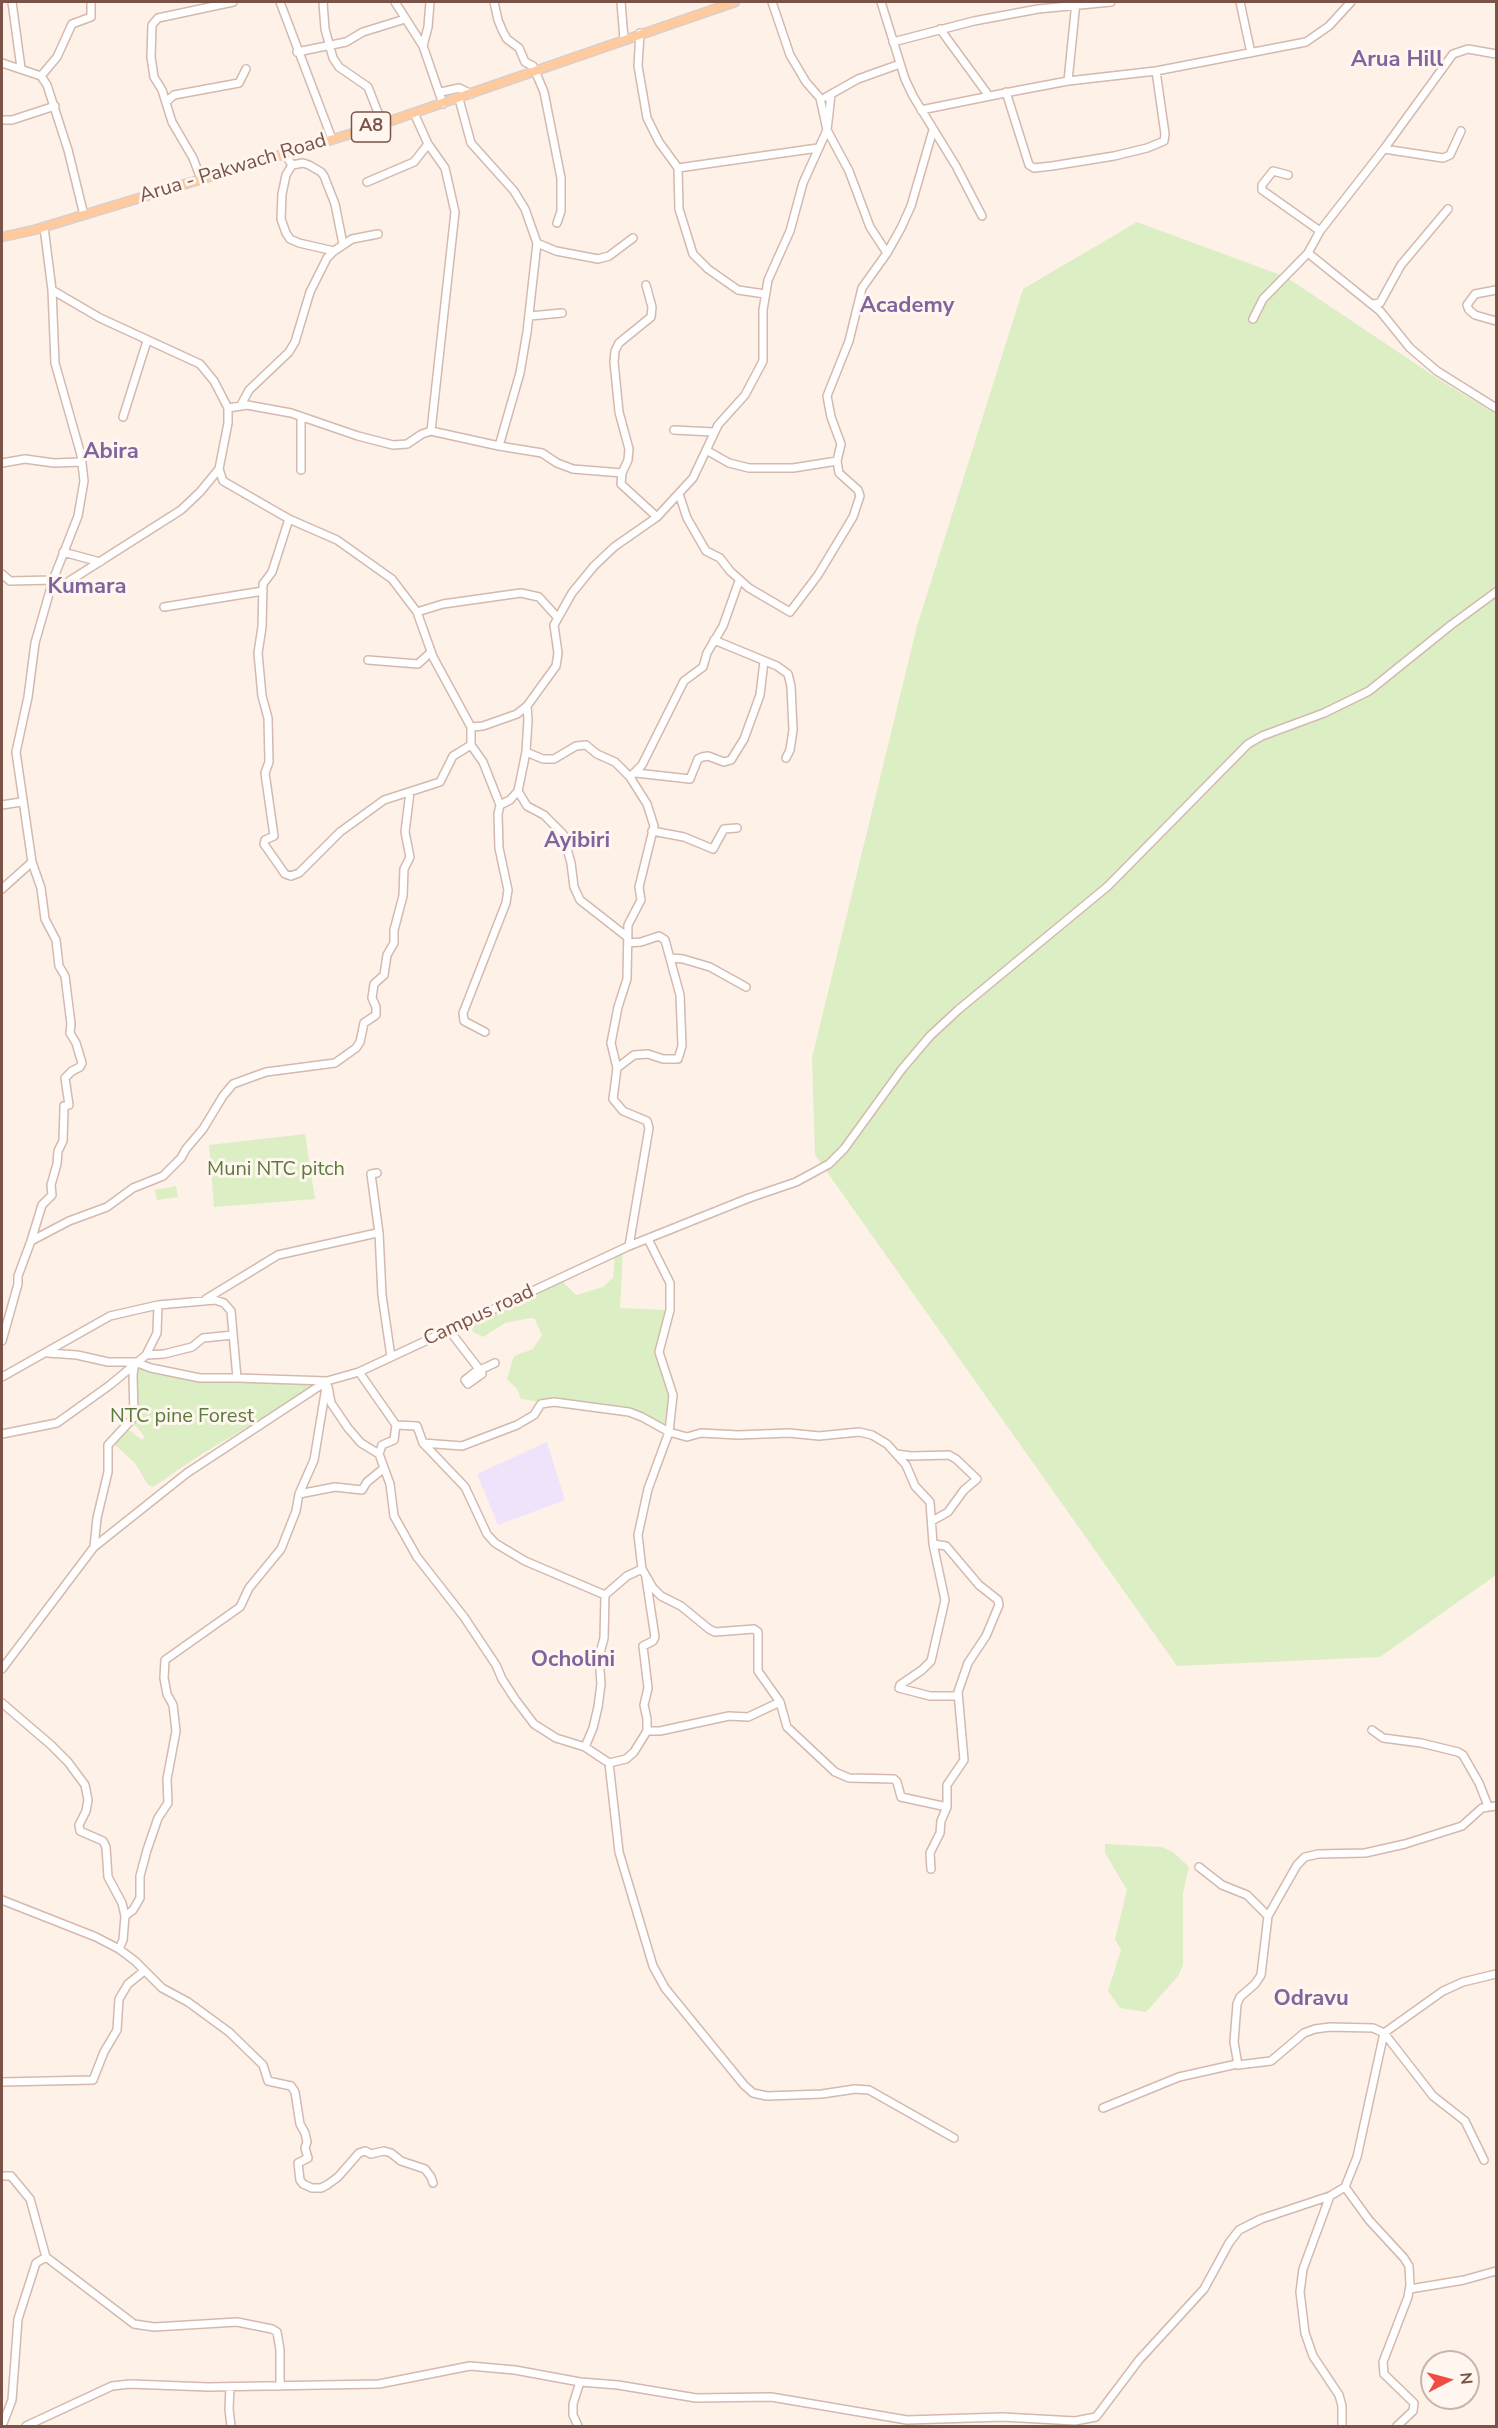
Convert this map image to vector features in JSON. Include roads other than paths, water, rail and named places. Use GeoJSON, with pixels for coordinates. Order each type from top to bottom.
{"type":"FeatureCollection","features":[{"type":"Feature","properties":{"kind":"main road","name":"Arua - Pakwach Road"},"geometry":{"type":"LineString","coordinates":[[2,237],[84,215],[459,99],[721,3],[735,2]]}},
{"type":"Feature","properties":{"kind":"street"},"geometry":{"type":"LineString","coordinates":[[12,2],[21,68]]}},
{"type":"Feature","properties":{"kind":"street"},"geometry":{"type":"LineString","coordinates":[[41,76],[57,57],[72,24],[91,17],[91,2]]}},
{"type":"Feature","properties":{"kind":"street"},"geometry":{"type":"LineString","coordinates":[[201,179],[172,122],[154,76],[151,36],[154,21],[158,18],[233,2]]}},
{"type":"Feature","properties":{"kind":"street"},"geometry":{"type":"LineString","coordinates":[[280,2],[297,52],[332,139]]}},
{"type":"Feature","properties":{"kind":"street"},"geometry":{"type":"LineString","coordinates":[[323,2],[333,58],[339,67],[368,87],[382,123]]}},
{"type":"Feature","properties":{"kind":"street"},"geometry":{"type":"LineString","coordinates":[[395,2],[423,46],[441,92],[443,104]]}},
{"type":"Feature","properties":{"kind":"street"},"geometry":{"type":"LineString","coordinates":[[423,46],[428,27],[430,2]]}},
{"type":"Feature","properties":{"kind":"street"},"geometry":{"type":"LineString","coordinates":[[494,2],[503,32],[507,39],[519,48],[525,62],[533,66],[544,92],[561,178],[561,211],[556,223]]}},
{"type":"Feature","properties":{"kind":"street"},"geometry":{"type":"LineString","coordinates":[[621,2],[624,39]]}},
{"type":"Feature","properties":{"kind":"street"},"geometry":{"type":"LineString","coordinates":[[772,2],[790,55],[806,82],[820,98],[824,107],[827,130],[849,171],[870,226],[887,253]]}},
{"type":"Feature","properties":{"kind":"street"},"geometry":{"type":"LineString","coordinates":[[881,2],[905,79],[921,110],[956,166],[982,216]]}},
{"type":"Feature","properties":{"kind":"street"},"geometry":{"type":"LineString","coordinates":[[893,42],[974,21],[1076,3],[1111,2]]}},
{"type":"Feature","properties":{"kind":"street"},"geometry":{"type":"LineString","coordinates":[[1240,2],[1251,52]]}},
{"type":"Feature","properties":{"kind":"street"},"geometry":{"type":"LineString","coordinates":[[921,110],[1068,81],[1156,71],[1306,42],[1329,27],[1351,2]]}},
{"type":"Feature","properties":{"kind":"street"},"geometry":{"type":"LineString","coordinates":[[1068,81],[1076,3]]}},
{"type":"Feature","properties":{"kind":"street"},"geometry":{"type":"LineString","coordinates":[[297,52],[348,41],[363,32],[405,19]]}},
{"type":"Feature","properties":{"kind":"street"},"geometry":{"type":"LineString","coordinates":[[940,30],[989,96]]}},
{"type":"Feature","properties":{"kind":"street"},"geometry":{"type":"LineString","coordinates":[[640,33],[638,66],[647,118],[659,142],[678,168],[680,209],[693,254],[708,269],[738,290],[765,294]]}},
{"type":"Feature","properties":{"kind":"street"},"geometry":{"type":"LineString","coordinates":[[1253,319],[1263,299],[1308,253],[1320,231],[1384,149],[1453,54],[1468,49],[1497,54]]}},
{"type":"Feature","properties":{"kind":"street"},"geometry":{"type":"LineString","coordinates":[[2,63],[41,76],[47,85],[55,106],[84,215]]}},
{"type":"Feature","properties":{"kind":"street"},"geometry":{"type":"LineString","coordinates":[[820,98],[831,95],[858,79],[900,64]]}},
{"type":"Feature","properties":{"kind":"street"},"geometry":{"type":"LineString","coordinates":[[166,102],[174,95],[239,83],[246,69]]}},
{"type":"Feature","properties":{"kind":"street"},"geometry":{"type":"LineString","coordinates":[[1006,92],[1029,165],[1034,168],[1052,166],[1114,156],[1147,148],[1164,141],[1156,71]]}},
{"type":"Feature","properties":{"kind":"street"},"geometry":{"type":"LineString","coordinates":[[441,92],[459,88],[471,94]]}},
{"type":"Feature","properties":{"kind":"street"},"geometry":{"type":"LineString","coordinates":[[471,727],[483,726],[517,714],[527,706],[556,666],[558,653],[553,632],[557,617],[572,593],[594,566],[614,547],[657,517],[679,494],[693,477],[713,432],[723,417],[745,395],[763,361],[765,294],[774,265],[790,231],[803,183],[827,130],[831,95]]}},
{"type":"Feature","properties":{"kind":"street"},"geometry":{"type":"LineString","coordinates":[[459,99],[471,142],[514,191],[525,209],[537,243],[530,316],[520,373],[499,446]]}},
{"type":"Feature","properties":{"kind":"street"},"geometry":{"type":"LineString","coordinates":[[2,120],[12,120],[55,106]]}},
{"type":"Feature","properties":{"kind":"street"},"geometry":{"type":"LineString","coordinates":[[414,113],[428,144],[447,174],[455,220],[431,431]]}},
{"type":"Feature","properties":{"kind":"street"},"geometry":{"type":"LineString","coordinates":[[679,494],[687,518],[706,551],[720,558],[739,581],[790,612],[818,575],[853,517],[860,496],[858,490],[839,473],[837,461],[841,444],[828,405],[829,386],[842,362],[862,288],[902,228],[911,206],[933,130]]}},
{"type":"Feature","properties":{"kind":"street"},"geometry":{"type":"LineString","coordinates":[[1384,149],[1443,158],[1450,155],[1461,131]]}},
{"type":"Feature","properties":{"kind":"street"},"geometry":{"type":"LineString","coordinates":[[367,182],[414,162],[428,144]]}},
{"type":"Feature","properties":{"kind":"street"},"geometry":{"type":"LineString","coordinates":[[678,168],[818,148]]}},
{"type":"Feature","properties":{"kind":"street"},"geometry":{"type":"LineString","coordinates":[[285,154],[292,165]]}},
{"type":"Feature","properties":{"kind":"street"},"geometry":{"type":"LineString","coordinates":[[334,251],[299,243],[290,239],[286,233],[281,219],[282,194],[286,175],[292,165],[303,163],[321,172],[334,204],[343,244]]}},
{"type":"Feature","properties":{"kind":"street"},"geometry":{"type":"LineString","coordinates":[[1288,175],[1273,171],[1262,184],[1262,190],[1320,231]]}},
{"type":"Feature","properties":{"kind":"street"},"geometry":{"type":"LineString","coordinates":[[1372,304],[1380,303],[1401,265],[1448,209]]}},
{"type":"Feature","properties":{"kind":"street"},"geometry":{"type":"LineString","coordinates":[[2,1341],[18,1284],[18,1276],[42,1205],[52,1195],[52,1180],[58,1151],[63,1141],[64,1107],[69,1105],[65,1078],[82,1063],[76,1043],[70,1033],[65,976],[59,966],[56,940],[45,920],[41,888],[32,862],[21,802],[16,746],[28,697],[33,650],[53,580],[81,506],[84,481],[82,462],[56,368],[52,290],[44,227]]}},
{"type":"Feature","properties":{"kind":"street"},"geometry":{"type":"LineString","coordinates":[[241,405],[249,390],[289,352],[298,333],[310,292],[323,265],[334,251],[357,238],[378,234]]}},
{"type":"Feature","properties":{"kind":"street"},"geometry":{"type":"LineString","coordinates":[[537,243],[556,251],[598,259],[609,256],[633,238]]}},
{"type":"Feature","properties":{"kind":"street"},"geometry":{"type":"LineString","coordinates":[[1308,253],[1372,304],[1410,348],[1437,371],[1497,408]]}},
{"type":"Feature","properties":{"kind":"street"},"geometry":{"type":"LineString","coordinates":[[646,285],[652,307],[651,317],[620,342],[615,351],[619,412],[629,449],[628,460],[622,473],[622,486],[657,517]]}},
{"type":"Feature","properties":{"kind":"street"},"geometry":{"type":"LineString","coordinates":[[2,574],[10,581],[53,580],[62,585],[181,510],[219,469],[228,423],[228,408],[214,381],[200,364],[100,318],[52,290]]}},
{"type":"Feature","properties":{"kind":"street"},"geometry":{"type":"LineString","coordinates":[[1497,290],[1475,294],[1467,305],[1474,315],[1497,321]]}},
{"type":"Feature","properties":{"kind":"street"},"geometry":{"type":"LineString","coordinates":[[530,316],[562,313]]}},
{"type":"Feature","properties":{"kind":"street"},"geometry":{"type":"LineString","coordinates":[[123,417],[147,341]]}},
{"type":"Feature","properties":{"kind":"street"},"geometry":{"type":"LineString","coordinates":[[228,408],[241,405],[286,412],[393,445],[407,444],[431,431],[542,453],[557,463],[573,469],[622,473]]}},
{"type":"Feature","properties":{"kind":"street"},"geometry":{"type":"LineString","coordinates":[[301,417],[301,470]]}},
{"type":"Feature","properties":{"kind":"street"},"geometry":{"type":"LineString","coordinates":[[674,430],[713,432]]}},
{"type":"Feature","properties":{"kind":"street"},"geometry":{"type":"LineString","coordinates":[[706,450],[729,463],[748,468],[793,468],[837,461]]}},
{"type":"Feature","properties":{"kind":"street"},"geometry":{"type":"LineString","coordinates":[[2,463],[21,459],[65,463],[82,462]]}},
{"type":"Feature","properties":{"kind":"street"},"geometry":{"type":"LineString","coordinates":[[219,469],[225,483],[289,519],[337,540],[383,572],[399,586],[417,612],[431,652],[471,727],[471,745],[483,762],[500,805],[499,848],[508,890],[506,903],[463,1017],[464,1021],[485,1032]]}},
{"type":"Feature","properties":{"kind":"street"},"geometry":{"type":"LineString","coordinates":[[289,519],[272,572],[263,581],[258,660],[262,696],[268,718],[269,762],[265,773],[274,836],[264,843],[277,864],[288,876],[295,876],[340,832],[364,814],[392,796],[440,782],[453,756],[471,745]]}},
{"type":"Feature","properties":{"kind":"street"},"geometry":{"type":"LineString","coordinates":[[63,552],[100,562]]}},
{"type":"Feature","properties":{"kind":"street"},"geometry":{"type":"LineString","coordinates":[[633,775],[642,765],[684,681],[703,667],[714,640],[723,626],[739,581]]}},
{"type":"Feature","properties":{"kind":"street"},"geometry":{"type":"LineString","coordinates":[[164,607],[263,591]]}},
{"type":"Feature","properties":{"kind":"street","name":"Campus road"},"geometry":{"type":"LineString","coordinates":[[327,1381],[358,1372],[629,1246],[813,1174],[829,1164],[844,1149],[930,1036],[958,1010],[1108,886],[1248,744],[1369,691],[1497,592]]}},
{"type":"Feature","properties":{"kind":"street"},"geometry":{"type":"LineString","coordinates":[[417,612],[443,604],[526,594],[539,597],[557,617]]}},
{"type":"Feature","properties":{"kind":"street"},"geometry":{"type":"LineString","coordinates":[[714,640],[777,666],[790,677],[793,733],[786,758]]}},
{"type":"Feature","properties":{"kind":"street"},"geometry":{"type":"LineString","coordinates":[[368,660],[417,664],[431,652]]}},
{"type":"Feature","properties":{"kind":"street"},"geometry":{"type":"LineString","coordinates":[[633,775],[690,779],[698,759],[702,757],[708,756],[724,762],[730,760],[744,739],[760,695],[764,661]]}},
{"type":"Feature","properties":{"kind":"street"},"geometry":{"type":"LineString","coordinates":[[500,805],[510,800],[518,791],[526,752],[527,706]]}},
{"type":"Feature","properties":{"kind":"street"},"geometry":{"type":"LineString","coordinates":[[526,752],[543,759],[554,759],[576,746],[586,746],[633,775],[652,819],[652,831],[639,887],[641,900],[628,925],[627,979],[618,1007],[611,1043],[617,1068],[613,1091],[616,1105],[623,1111],[643,1118],[647,1121],[649,1128],[629,1246]]}},
{"type":"Feature","properties":{"kind":"street"},"geometry":{"type":"LineString","coordinates":[[518,791],[527,806],[543,815],[563,834],[571,863],[574,887],[580,900],[627,940],[640,942],[659,936],[665,940],[681,1000],[682,1046],[680,1057],[670,1059],[648,1054],[634,1055],[617,1068]]}},
{"type":"Feature","properties":{"kind":"street"},"geometry":{"type":"LineString","coordinates":[[31,1241],[69,1221],[107,1207],[133,1188],[163,1176],[181,1158],[203,1129],[223,1095],[233,1084],[266,1072],[335,1063],[356,1048],[360,1042],[364,1023],[376,1015],[372,992],[376,980],[384,975],[387,954],[394,943],[394,930],[404,896],[404,869],[410,857],[405,832],[411,792]]}},
{"type":"Feature","properties":{"kind":"street"},"geometry":{"type":"LineString","coordinates":[[2,806],[21,802]]}},
{"type":"Feature","properties":{"kind":"street"},"geometry":{"type":"LineString","coordinates":[[652,831],[684,837],[713,849],[724,829],[737,828]]}},
{"type":"Feature","properties":{"kind":"street"},"geometry":{"type":"LineString","coordinates":[[2,889],[32,862]]}},
{"type":"Feature","properties":{"kind":"street"},"geometry":{"type":"LineString","coordinates":[[671,958],[687,959],[746,987]]}},
{"type":"Feature","properties":{"kind":"street"},"geometry":{"type":"LineString","coordinates":[[377,1173],[371,1174],[379,1233],[382,1295],[391,1357]]}},
{"type":"Feature","properties":{"kind":"street"},"geometry":{"type":"LineString","coordinates":[[206,1299],[278,1255],[377,1233]]}},
{"type":"Feature","properties":{"kind":"street"},"geometry":{"type":"LineString","coordinates":[[358,1372],[396,1425],[394,1440],[382,1445],[379,1454],[390,1484],[394,1516],[417,1557],[477,1636],[515,1699],[534,1724],[544,1732],[585,1747],[609,1763],[626,1759],[634,1752],[647,1731],[644,1705],[648,1688],[643,1646],[655,1640],[646,1578],[638,1547],[639,1523],[654,1471],[669,1432],[674,1395],[659,1352],[670,1310],[670,1283],[648,1239]]}},
{"type":"Feature","properties":{"kind":"street"},"geometry":{"type":"LineString","coordinates":[[2,1377],[110,1316],[158,1305],[206,1299],[224,1303],[231,1311],[237,1378]]}},
{"type":"Feature","properties":{"kind":"street"},"geometry":{"type":"LineString","coordinates":[[2,1434],[57,1423],[110,1385],[146,1355],[158,1333],[158,1305]]}},
{"type":"Feature","properties":{"kind":"street"},"geometry":{"type":"LineString","coordinates":[[450,1330],[479,1369],[465,1380],[468,1384],[482,1374],[480,1370],[495,1363]]}},
{"type":"Feature","properties":{"kind":"street"},"geometry":{"type":"LineString","coordinates":[[146,1355],[164,1354],[192,1347],[203,1338],[233,1335]]}},
{"type":"Feature","properties":{"kind":"street"},"geometry":{"type":"LineString","coordinates":[[48,1353],[77,1355],[108,1362],[135,1362],[151,1368],[200,1378],[327,1381]]}},
{"type":"Feature","properties":{"kind":"street"},"geometry":{"type":"LineString","coordinates":[[94,1547],[97,1518],[108,1472],[108,1445],[134,1417],[135,1362]]}},
{"type":"Feature","properties":{"kind":"street"},"geometry":{"type":"LineString","coordinates":[[2,1669],[94,1547],[187,1473],[327,1381]]}},
{"type":"Feature","properties":{"kind":"street"},"geometry":{"type":"LineString","coordinates":[[327,1381],[331,1403],[348,1428],[361,1443],[379,1454]]}},
{"type":"Feature","properties":{"kind":"street"},"geometry":{"type":"LineString","coordinates":[[125,1916],[137,1905],[140,1898],[140,1876],[147,1850],[158,1818],[168,1803],[168,1769],[176,1731],[173,1705],[167,1694],[164,1678],[165,1660],[240,1607],[249,1588],[281,1549],[296,1511],[299,1494],[314,1460],[327,1381]]}},
{"type":"Feature","properties":{"kind":"street"},"geometry":{"type":"LineString","coordinates":[[423,1443],[462,1446],[517,1425],[534,1415],[541,1404],[554,1402],[629,1412],[669,1432],[687,1437],[701,1433],[738,1435],[789,1432],[815,1437],[859,1432],[880,1439],[897,1454],[908,1468],[915,1485],[930,1502],[933,1544],[945,1600],[933,1657],[922,1670],[899,1687],[901,1690],[930,1696],[957,1696]]}},
{"type":"Feature","properties":{"kind":"street"},"geometry":{"type":"LineString","coordinates":[[396,1425],[417,1426],[423,1443],[465,1487],[487,1534],[495,1543],[525,1561],[605,1595]]}},
{"type":"Feature","properties":{"kind":"street"},"geometry":{"type":"LineString","coordinates":[[897,1454],[949,1455],[977,1479],[964,1490],[948,1512],[932,1521]]}},
{"type":"Feature","properties":{"kind":"street"},"geometry":{"type":"LineString","coordinates":[[299,1494],[335,1487],[362,1490],[367,1482],[383,1469]]}},
{"type":"Feature","properties":{"kind":"street"},"geometry":{"type":"LineString","coordinates":[[931,1869],[930,1853],[940,1833],[941,1821],[947,1807],[948,1782],[964,1760],[957,1696],[968,1663],[986,1636],[999,1605],[998,1600],[979,1585],[945,1546],[933,1544]]}},
{"type":"Feature","properties":{"kind":"street"},"geometry":{"type":"LineString","coordinates":[[585,1747],[598,1707],[601,1684],[599,1658],[604,1638],[605,1595],[627,1576],[642,1569]]}},
{"type":"Feature","properties":{"kind":"street"},"geometry":{"type":"LineString","coordinates":[[646,1578],[661,1596],[681,1606],[715,1632],[754,1629],[759,1636],[758,1671],[780,1701],[787,1727],[840,1775],[853,1779],[894,1779],[901,1797],[947,1807]]}},
{"type":"Feature","properties":{"kind":"street"},"geometry":{"type":"LineString","coordinates":[[647,1731],[660,1731],[729,1716],[748,1717],[780,1701]]}},
{"type":"Feature","properties":{"kind":"street"},"geometry":{"type":"LineString","coordinates":[[2,1703],[62,1756],[85,1785],[88,1800],[86,1811],[80,1820],[80,1831],[103,1841],[106,1847],[108,1877],[122,1903],[125,1916],[123,1940],[118,1948]]}},
{"type":"Feature","properties":{"kind":"street"},"geometry":{"type":"LineString","coordinates":[[1237,2064],[1234,2032],[1237,2004],[1240,1997],[1255,1984],[1260,1975],[1268,1916],[1297,1865],[1305,1857],[1318,1854],[1365,1853],[1405,1844],[1462,1826],[1477,1811],[1492,1806],[1463,1755],[1421,1743],[1383,1738],[1372,1730]]}},
{"type":"Feature","properties":{"kind":"street"},"geometry":{"type":"LineString","coordinates":[[609,1763],[619,1852],[653,1966],[676,2003],[691,2018],[744,2085],[753,2093],[767,2096],[822,2094],[855,2089],[869,2090],[954,2138]]}},
{"type":"Feature","properties":{"kind":"street"},"geometry":{"type":"LineString","coordinates":[[1199,1867],[1222,1885],[1247,1895],[1268,1916]]}},
{"type":"Feature","properties":{"kind":"street"},"geometry":{"type":"LineString","coordinates":[[2,1900],[118,1948],[135,1961],[164,1990],[188,2002],[229,2032],[263,2065],[268,2081],[292,2087],[295,2092],[300,2124],[307,2142],[305,2148],[308,2158],[298,2163],[300,2180],[303,2184],[312,2188],[327,2185],[338,2177],[359,2153],[365,2151],[371,2154],[384,2151],[391,2153],[401,2161],[424,2169],[433,2183]]}},
{"type":"Feature","properties":{"kind":"street"},"geometry":{"type":"LineString","coordinates":[[2,2082],[93,2080],[104,2052],[117,2030],[119,1999],[128,1984],[144,1971]]}},
{"type":"Feature","properties":{"kind":"street"},"geometry":{"type":"LineString","coordinates":[[27,2427],[112,2386],[129,2384],[156,2387],[230,2387],[379,2384],[470,2366],[515,2370],[580,2382],[618,2385],[696,2398],[771,2397],[909,2423],[1003,2417],[1078,2421],[1096,2417],[1139,2360],[1196,2300],[1239,2230],[1261,2219],[1330,2196],[1345,2187],[1357,2157],[1384,2033],[1443,1990],[1463,1982],[1497,1974]]}},
{"type":"Feature","properties":{"kind":"street"},"geometry":{"type":"LineString","coordinates":[[1103,2108],[1179,2077],[1237,2064],[1242,2066],[1271,2061],[1304,2033],[1315,2029],[1361,2027],[1384,2033],[1433,2096],[1469,2127],[1484,2160]]}},
{"type":"Feature","properties":{"kind":"street"},"geometry":{"type":"LineString","coordinates":[[2,2176],[11,2176],[30,2199],[46,2257],[134,2324],[154,2327],[237,2322],[277,2332],[280,2350],[280,2386]]}},
{"type":"Feature","properties":{"kind":"street"},"geometry":{"type":"LineString","coordinates":[[1345,2187],[1369,2220],[1404,2258],[1410,2274],[1410,2289],[1383,2362],[1384,2374],[1414,2403],[1413,2411],[1397,2427]]}},
{"type":"Feature","properties":{"kind":"street"},"geometry":{"type":"LineString","coordinates":[[1330,2196],[1303,2269],[1300,2292],[1305,2333],[1313,2356],[1339,2396],[1342,2406],[1342,2427]]}},
{"type":"Feature","properties":{"kind":"street"},"geometry":{"type":"LineString","coordinates":[[2,2427],[12,2400],[18,2319],[35,2266],[46,2257]]}},
{"type":"Feature","properties":{"kind":"street"},"geometry":{"type":"LineString","coordinates":[[1410,2289],[1464,2280],[1497,2271]]}},
{"type":"Feature","properties":{"kind":"street"},"geometry":{"type":"LineString","coordinates":[[579,2427],[573,2415],[573,2404],[580,2382]]}},
{"type":"Feature","properties":{"kind":"street"},"geometry":{"type":"LineString","coordinates":[[230,2387],[231,2427]]}},
{"type":"Feature","properties":{"kind":"district","name":"Arua Hill"},"geometry":{"type":"Point","coordinates":[1397,61]}},
{"type":"Feature","properties":{"kind":"district","name":"Academy"},"geometry":{"type":"Point","coordinates":[907,307]}},
{"type":"Feature","properties":{"kind":"district","name":"Abira"},"geometry":{"type":"Point","coordinates":[111,453]}},
{"type":"Feature","properties":{"kind":"district","name":"Kumara"},"geometry":{"type":"Point","coordinates":[87,588]}},
{"type":"Feature","properties":{"kind":"district","name":"Ayibiri"},"geometry":{"type":"Point","coordinates":[577,842]}},
{"type":"Feature","properties":{"kind":"district","name":"Ocholini"},"geometry":{"type":"Point","coordinates":[573,1661]}},
{"type":"Feature","properties":{"kind":"district","name":"Odravu"},"geometry":{"type":"Point","coordinates":[1311,2000]}},
{"type":"Feature","properties":{"kind":"park label","name":"Muni NTC pitch"},"geometry":{"type":"Point","coordinates":[276,1170]}},
{"type":"Feature","properties":{"kind":"park label","name":"NTC pine Forest"},"geometry":{"type":"Point","coordinates":[182,1417]}}]}
